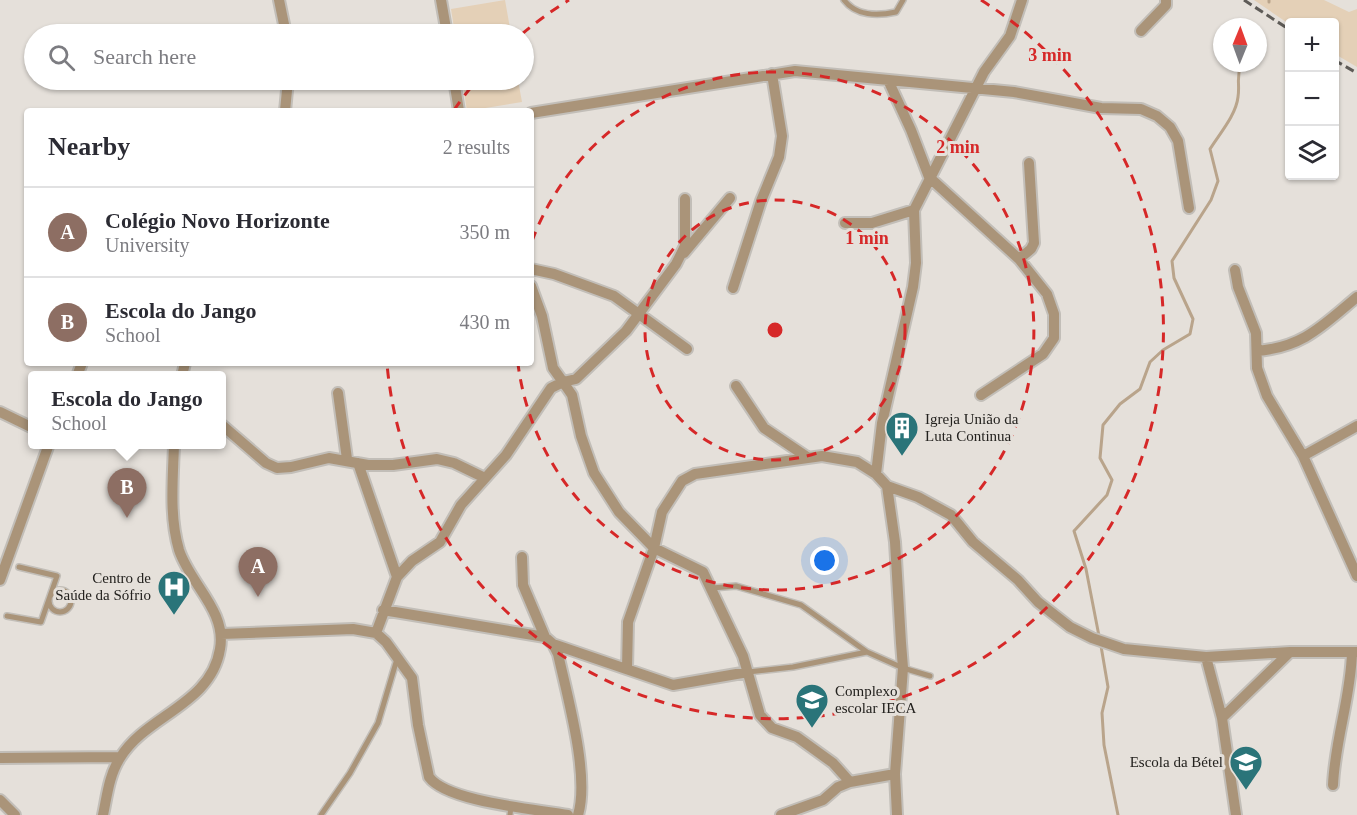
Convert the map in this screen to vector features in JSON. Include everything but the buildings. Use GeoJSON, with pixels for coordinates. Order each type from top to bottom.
{"type":"FeatureCollection","features":[{"type":"Feature","properties":{"kind":"street"},"geometry":{"type":"LineString","coordinates":[[279,0],[284,24]]}},
{"type":"Feature","properties":{"kind":"street"},"geometry":{"type":"LineString","coordinates":[[441,0],[445,24]]}},
{"type":"Feature","properties":{"kind":"street"},"geometry":{"type":"LineString","coordinates":[[876,474],[882,423],[913,288],[916,263],[914,210],[984,72],[1015,26],[1022,0]]}},
{"type":"Feature","properties":{"kind":"street"},"geometry":{"type":"LineString","coordinates":[[1141,31],[1166,5],[1166,0]]}},
{"type":"Feature","properties":{"kind":"street"},"geometry":{"type":"LineString","coordinates":[[534,113],[772,74],[820,71],[1014,92],[1101,108],[1140,109],[1157,116],[1170,127],[1178,141],[1189,208]]}},
{"type":"Feature","properties":{"kind":"street"},"geometry":{"type":"LineString","coordinates":[[733,288],[761,201],[779,157],[782,136],[772,74]]}},
{"type":"Feature","properties":{"kind":"street"},"geometry":{"type":"LineString","coordinates":[[888,80],[911,129],[929,177],[1019,259],[1047,294],[1054,314],[1054,338],[1043,354],[981,395]]}},
{"type":"Feature","properties":{"kind":"street"},"geometry":{"type":"LineString","coordinates":[[285,108],[287,90]]}},
{"type":"Feature","properties":{"kind":"street"},"geometry":{"type":"LineString","coordinates":[[456,90],[459,108]]}},
{"type":"Feature","properties":{"kind":"street"},"geometry":{"type":"LineString","coordinates":[[1019,259],[1031,249],[1034,243],[1029,163]]}},
{"type":"Feature","properties":{"kind":"street"},"geometry":{"type":"LineString","coordinates":[[376,633],[397,577],[412,561],[440,542],[461,505],[506,455],[551,388],[576,379],[626,331],[676,264],[730,198]]}},
{"type":"Feature","properties":{"kind":"street"},"geometry":{"type":"LineString","coordinates":[[676,264],[685,246],[685,200]]}},
{"type":"Feature","properties":{"kind":"street"},"geometry":{"type":"LineString","coordinates":[[846,223],[872,223],[914,210]]}},
{"type":"Feature","properties":{"kind":"street"},"geometry":{"type":"LineString","coordinates":[[534,270],[614,296],[687,349]]}},
{"type":"Feature","properties":{"kind":"street"},"geometry":{"type":"LineString","coordinates":[[1235,270],[1238,286],[1256,333],[1257,368],[1268,396],[1303,456],[1357,576]]}},
{"type":"Feature","properties":{"kind":"street"},"geometry":{"type":"LineString","coordinates":[[534,294],[542,316],[553,368],[572,395],[581,436],[594,473],[619,512],[654,548],[704,572],[748,672],[760,715],[772,728],[797,737],[833,763],[850,782]]}},
{"type":"Feature","properties":{"kind":"street"},"geometry":{"type":"LineString","coordinates":[[1257,351],[1277,349],[1311,335],[1357,297]]}},
{"type":"Feature","properties":{"kind":"street"},"geometry":{"type":"LineString","coordinates":[[736,386],[764,428],[807,457]]}},
{"type":"Feature","properties":{"kind":"street"},"geometry":{"type":"LineString","coordinates":[[338,393],[347,459]]}},
{"type":"Feature","properties":{"kind":"street"},"geometry":{"type":"LineString","coordinates":[[0,412],[28,426]]}},
{"type":"Feature","properties":{"kind":"street"},"geometry":{"type":"LineString","coordinates":[[1303,456],[1357,426]]}},
{"type":"Feature","properties":{"kind":"street"},"geometry":{"type":"LineString","coordinates":[[226,428],[266,463],[277,468],[329,458],[347,459],[358,463],[393,465],[437,459],[454,463],[485,478]]}},
{"type":"Feature","properties":{"kind":"street"},"geometry":{"type":"LineString","coordinates":[[0,580],[47,449]]}},
{"type":"Feature","properties":{"kind":"street"},"geometry":{"type":"LineString","coordinates":[[103,815],[112,774],[120,757],[143,733],[204,685],[215,665],[221,634],[216,616],[195,583],[179,550],[173,505],[174,449]]}},
{"type":"Feature","properties":{"kind":"street"},"geometry":{"type":"LineString","coordinates":[[627,669],[628,622],[654,548],[662,512],[682,481],[695,474],[822,456],[857,462],[876,474],[887,486],[918,497],[951,515],[973,542],[1018,580],[1038,602],[1070,627],[1124,649],[1206,657],[1290,652],[1355,652],[1335,751],[1332,785]]}},
{"type":"Feature","properties":{"kind":"street"},"geometry":{"type":"LineString","coordinates":[[358,463],[397,577]]}},
{"type":"Feature","properties":{"kind":"street"},"geometry":{"type":"LineString","coordinates":[[887,486],[895,542],[903,668],[895,774],[897,815]]}},
{"type":"Feature","properties":{"kind":"street"},"geometry":{"type":"LineString","coordinates":[[522,557],[524,585],[549,641],[558,654],[576,745],[582,795],[578,815]]}},
{"type":"Feature","properties":{"kind":"street"},"geometry":{"type":"LineString","coordinates":[[383,610],[549,641],[673,685],[748,672]]}},
{"type":"Feature","properties":{"kind":"street"},"geometry":{"type":"LineString","coordinates":[[221,634],[353,629],[376,633],[412,678],[418,724],[429,777],[434,784],[457,794],[510,810],[568,815]]}},
{"type":"Feature","properties":{"kind":"street"},"geometry":{"type":"LineString","coordinates":[[1222,718],[1290,652]]}},
{"type":"Feature","properties":{"kind":"street"},"geometry":{"type":"LineString","coordinates":[[1206,657],[1222,718],[1236,815]]}},
{"type":"Feature","properties":{"kind":"street"},"geometry":{"type":"LineString","coordinates":[[0,758],[120,757]]}},
{"type":"Feature","properties":{"kind":"street"},"geometry":{"type":"LineString","coordinates":[[781,815],[823,800],[838,787],[850,782],[895,774]]}},
{"type":"Feature","properties":{"kind":"street"},"geometry":{"type":"LineString","coordinates":[[0,800],[15,815]]}},
{"type":"Feature","properties":{"kind":"lane"},"geometry":{"type":"LineString","coordinates":[[844,0],[849,7],[877,16],[896,12],[903,0]]}},
{"type":"Feature","properties":{"kind":"lane"},"geometry":{"type":"LineString","coordinates":[[7,616],[41,622],[57,576],[19,567]]}},
{"type":"Feature","properties":{"kind":"lane"},"geometry":{"type":"LineString","coordinates":[[712,588],[736,586],[801,605],[867,652],[903,668],[930,676]]}},
{"type":"Feature","properties":{"kind":"lane"},"geometry":{"type":"LineString","coordinates":[[58,590],[64,591],[71,599],[64,611],[56,611],[51,606],[50,597],[58,590]]}},
{"type":"Feature","properties":{"kind":"lane"},"geometry":{"type":"LineString","coordinates":[[748,672],[793,668],[867,652]]}},
{"type":"Feature","properties":{"kind":"lane"},"geometry":{"type":"LineString","coordinates":[[321,815],[350,773],[378,723],[397,658]]}},
{"type":"Feature","properties":{"kind":"shaded area"},"geometry":{"type":"Polygon","coordinates":[[[505,0],[509,24],[453,24],[451,9],[505,0]]]}},
{"type":"Feature","properties":{"kind":"shaded area"},"geometry":{"type":"Polygon","coordinates":[[[1254,0],[1324,0],[1349,12],[1357,9],[1357,67],[1339,56],[1339,18],[1285,18],[1285,21],[1254,0]]]}},
{"type":"Feature","properties":{"kind":"shaded area"},"geometry":{"type":"Polygon","coordinates":[[[464,90],[520,90],[522,102],[485,108],[467,108],[464,90]]]}},
{"type":"Feature","properties":{"kind":"waterway"},"geometry":{"type":"LineString","coordinates":[[1099,636],[1086,569],[1074,531],[1107,495],[1112,480],[1100,458],[1103,425],[1120,404],[1140,389],[1150,362],[1163,350],[1190,334],[1193,319],[1174,278],[1172,261],[1211,200],[1218,181],[1210,149],[1237,104],[1239,72]]}},
{"type":"Feature","properties":{"kind":"waterway"},"geometry":{"type":"LineString","coordinates":[[1101,646],[1108,687],[1102,713],[1104,745],[1118,815]]}},
{"type":"Feature","properties":{"kind":"railway"},"geometry":{"type":"LineString","coordinates":[[1244,0],[1285,27]]}},
{"type":"Feature","properties":{"kind":"railway"},"geometry":{"type":"LineString","coordinates":[[1339,63],[1357,73]]}},
{"type":"Feature","properties":{"kind":"place","name":"Igreja União da Luta Continua"},"geometry":{"type":"Point","coordinates":[902,457]}},
{"type":"Feature","properties":{"kind":"place","name":"Escola do Jango"},"geometry":{"type":"Point","coordinates":[127,518]}},
{"type":"Feature","properties":{"kind":"place","name":"Colégio Novo Horizonte"},"geometry":{"type":"Point","coordinates":[258,597]}},
{"type":"Feature","properties":{"kind":"place","name":"Centro de Saúde da Sófrio"},"geometry":{"type":"Point","coordinates":[174,616]}},
{"type":"Feature","properties":{"kind":"place","name":"Complexo escolar IECA"},"geometry":{"type":"Point","coordinates":[812,729]}},
{"type":"Feature","properties":{"kind":"place","name":"Escola da Bétel"},"geometry":{"type":"Point","coordinates":[1246,791]}}]}
